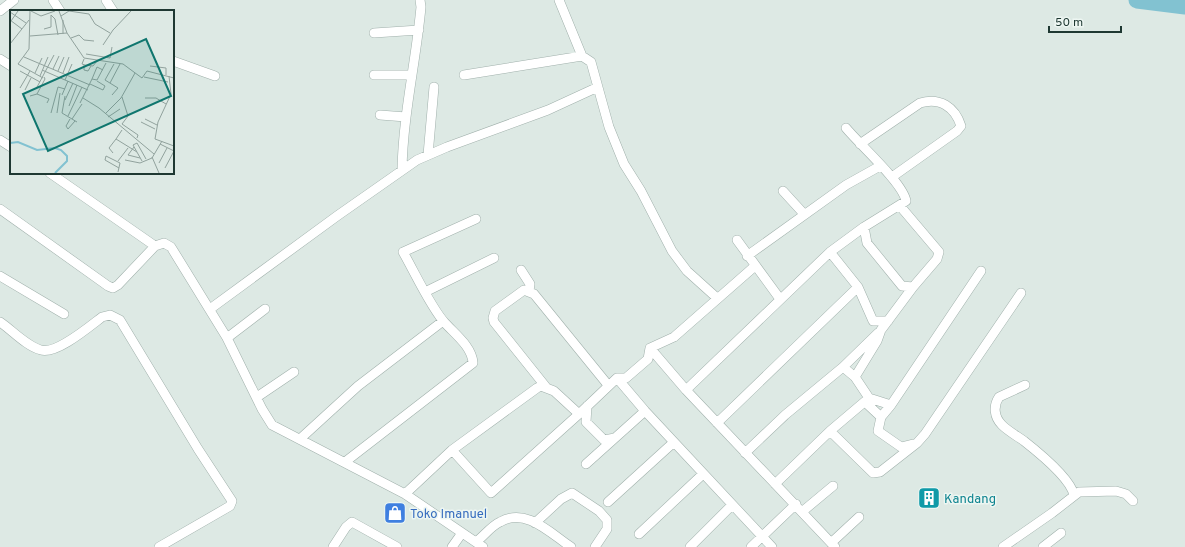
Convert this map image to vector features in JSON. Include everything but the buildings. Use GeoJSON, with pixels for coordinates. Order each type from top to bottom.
{"type":"FeatureCollection","features":[{"type":"Feature","properties":{"kind":"street"},"geometry":{"type":"LineString","coordinates":[[0,11],[14,0]]}},
{"type":"Feature","properties":{"kind":"street"},"geometry":{"type":"LineString","coordinates":[[54,0],[59,10]]}},
{"type":"Feature","properties":{"kind":"street"},"geometry":{"type":"LineString","coordinates":[[106,0],[112,10]]}},
{"type":"Feature","properties":{"kind":"street"},"geometry":{"type":"LineString","coordinates":[[402,170],[411,74],[419,30],[421,7],[420,0]]}},
{"type":"Feature","properties":{"kind":"street"},"geometry":{"type":"LineString","coordinates":[[559,0],[582,56],[591,62],[609,127],[624,164],[641,191],[672,251],[687,271],[717,298]]}},
{"type":"Feature","properties":{"kind":"street"},"geometry":{"type":"LineString","coordinates":[[374,33],[419,30]]}},
{"type":"Feature","properties":{"kind":"street"},"geometry":{"type":"LineString","coordinates":[[464,75],[582,56]]}},
{"type":"Feature","properties":{"kind":"street"},"geometry":{"type":"LineString","coordinates":[[0,59],[10,65]]}},
{"type":"Feature","properties":{"kind":"street"},"geometry":{"type":"LineString","coordinates":[[174,61],[215,76]]}},
{"type":"Feature","properties":{"kind":"street"},"geometry":{"type":"LineString","coordinates":[[374,75],[411,74]]}},
{"type":"Feature","properties":{"kind":"street"},"geometry":{"type":"LineString","coordinates":[[428,155],[434,87]]}},
{"type":"Feature","properties":{"kind":"street"},"geometry":{"type":"LineString","coordinates":[[210,309],[402,170],[428,155],[548,110],[598,87]]}},
{"type":"Feature","properties":{"kind":"street"},"geometry":{"type":"LineString","coordinates":[[860,144],[920,103],[928,100],[938,101],[948,106],[957,116],[960,126],[957,131],[892,177]]}},
{"type":"Feature","properties":{"kind":"street"},"geometry":{"type":"LineString","coordinates":[[380,115],[406,117]]}},
{"type":"Feature","properties":{"kind":"street"},"geometry":{"type":"LineString","coordinates":[[686,390],[830,252],[864,227],[906,201],[905,196],[892,177],[880,166],[846,128]]}},
{"type":"Feature","properties":{"kind":"street"},"geometry":{"type":"LineString","coordinates":[[0,140],[10,146]]}},
{"type":"Feature","properties":{"kind":"street"},"geometry":{"type":"LineString","coordinates":[[747,256],[846,185],[880,166]]}},
{"type":"Feature","properties":{"kind":"street"},"geometry":{"type":"LineString","coordinates":[[51,174],[155,246]]}},
{"type":"Feature","properties":{"kind":"street"},"geometry":{"type":"LineString","coordinates":[[783,191],[804,214]]}},
{"type":"Feature","properties":{"kind":"street"},"geometry":{"type":"LineString","coordinates":[[745,453],[785,415],[843,367],[881,330],[913,287],[937,259],[939,252],[900,206]]}},
{"type":"Feature","properties":{"kind":"street"},"geometry":{"type":"LineString","coordinates":[[0,209],[108,286],[113,288],[118,285],[155,246],[160,243],[172,247],[210,309],[272,425],[406,494],[480,545],[496,524],[508,518],[522,517],[535,522],[571,547]]}},
{"type":"Feature","properties":{"kind":"street"},"geometry":{"type":"LineString","coordinates":[[345,462],[473,363],[473,357],[465,344],[443,321],[403,252],[476,219]]}},
{"type":"Feature","properties":{"kind":"street"},"geometry":{"type":"LineString","coordinates":[[864,227],[866,243],[902,286],[913,287]]}},
{"type":"Feature","properties":{"kind":"street"},"geometry":{"type":"LineString","coordinates":[[737,240],[747,256],[780,299]]}},
{"type":"Feature","properties":{"kind":"street"},"geometry":{"type":"LineString","coordinates":[[830,252],[858,287],[873,321],[888,321]]}},
{"type":"Feature","properties":{"kind":"street"},"geometry":{"type":"LineString","coordinates":[[425,292],[494,258]]}},
{"type":"Feature","properties":{"kind":"street"},"geometry":{"type":"LineString","coordinates":[[650,348],[674,336],[755,266]]}},
{"type":"Feature","properties":{"kind":"street"},"geometry":{"type":"LineString","coordinates":[[521,270],[530,284],[529,291]]}},
{"type":"Feature","properties":{"kind":"street"},"geometry":{"type":"LineString","coordinates":[[917,443],[901,447],[878,431],[881,417],[891,405],[981,272]]}},
{"type":"Feature","properties":{"kind":"street"},"geometry":{"type":"LineString","coordinates":[[0,276],[64,314]]}},
{"type":"Feature","properties":{"kind":"street"},"geometry":{"type":"LineString","coordinates":[[717,423],[858,287]]}},
{"type":"Feature","properties":{"kind":"street"},"geometry":{"type":"LineString","coordinates":[[579,414],[554,391],[546,387],[494,322],[493,318],[495,311],[522,291],[529,291],[534,294],[608,385]]}},
{"type":"Feature","properties":{"kind":"street"},"geometry":{"type":"LineString","coordinates":[[830,431],[874,474],[880,472],[917,443],[925,434],[1021,293]]}},
{"type":"Feature","properties":{"kind":"street"},"geometry":{"type":"LineString","coordinates":[[226,338],[265,309]]}},
{"type":"Feature","properties":{"kind":"street"},"geometry":{"type":"LineString","coordinates":[[0,322],[35,348],[46,351],[63,344],[102,317],[110,315],[120,320],[198,449],[232,500],[230,506],[159,547]]}},
{"type":"Feature","properties":{"kind":"street"},"geometry":{"type":"LineString","coordinates":[[300,439],[358,386],[443,321]]}},
{"type":"Feature","properties":{"kind":"street"},"geometry":{"type":"LineString","coordinates":[[856,377],[874,347],[881,330]]}},
{"type":"Feature","properties":{"kind":"street"},"geometry":{"type":"LineString","coordinates":[[452,450],[491,494],[579,414],[608,385],[617,378],[626,378],[648,359],[650,348]]}},
{"type":"Feature","properties":{"kind":"street"},"geometry":{"type":"LineString","coordinates":[[650,348],[686,390],[745,453],[803,511],[833,545],[859,517]]}},
{"type":"Feature","properties":{"kind":"street"},"geometry":{"type":"LineString","coordinates":[[843,367],[856,377],[867,400],[881,417]]}},
{"type":"Feature","properties":{"kind":"street"},"geometry":{"type":"LineString","coordinates":[[257,397],[294,372]]}},
{"type":"Feature","properties":{"kind":"street"},"geometry":{"type":"LineString","coordinates":[[617,378],[645,411],[772,547]]}},
{"type":"Feature","properties":{"kind":"street"},"geometry":{"type":"LineString","coordinates":[[1025,386],[999,397],[994,408],[995,414],[1002,426],[1029,445],[1068,482],[1074,495]]}},
{"type":"Feature","properties":{"kind":"street"},"geometry":{"type":"LineString","coordinates":[[406,494],[452,450],[537,388],[546,387]]}},
{"type":"Feature","properties":{"kind":"street"},"geometry":{"type":"LineString","coordinates":[[867,400],[891,405]]}},
{"type":"Feature","properties":{"kind":"street"},"geometry":{"type":"LineString","coordinates":[[775,484],[830,431],[867,400]]}},
{"type":"Feature","properties":{"kind":"street"},"geometry":{"type":"LineString","coordinates":[[587,406],[586,422],[604,440],[615,438]]}},
{"type":"Feature","properties":{"kind":"street"},"geometry":{"type":"LineString","coordinates":[[586,464],[645,411]]}},
{"type":"Feature","properties":{"kind":"street"},"geometry":{"type":"LineString","coordinates":[[608,502],[674,442]]}},
{"type":"Feature","properties":{"kind":"street"},"geometry":{"type":"LineString","coordinates":[[639,534],[703,474]]}},
{"type":"Feature","properties":{"kind":"street"},"geometry":{"type":"LineString","coordinates":[[803,511],[833,486]]}},
{"type":"Feature","properties":{"kind":"street"},"geometry":{"type":"LineString","coordinates":[[1003,547],[1052,513],[1074,495],[1084,491],[1116,491],[1126,494],[1133,501]]}},
{"type":"Feature","properties":{"kind":"street"},"geometry":{"type":"LineString","coordinates":[[535,522],[561,499],[568,494],[574,494],[599,510],[607,520],[606,529],[595,547]]}},
{"type":"Feature","properties":{"kind":"street"},"geometry":{"type":"LineString","coordinates":[[752,547],[796,504]]}},
{"type":"Feature","properties":{"kind":"street"},"geometry":{"type":"LineString","coordinates":[[690,547],[732,505]]}},
{"type":"Feature","properties":{"kind":"street"},"geometry":{"type":"LineString","coordinates":[[333,547],[346,527],[352,522],[391,545]]}},
{"type":"Feature","properties":{"kind":"street"},"geometry":{"type":"LineString","coordinates":[[452,547],[462,533]]}},
{"type":"Feature","properties":{"kind":"street"},"geometry":{"type":"LineString","coordinates":[[1043,547],[1061,533]]}},
{"type":"Feature","properties":{"kind":"waterway"},"geometry":{"type":"LineString","coordinates":[[1137,0],[1185,6]]}},
{"type":"Feature","properties":{"kind":"place","name":"Kandang"},"geometry":{"type":"Point","coordinates":[929,498]}},
{"type":"Feature","properties":{"kind":"place","name":"Toko Imanuel"},"geometry":{"type":"Point","coordinates":[395,513]}}]}
